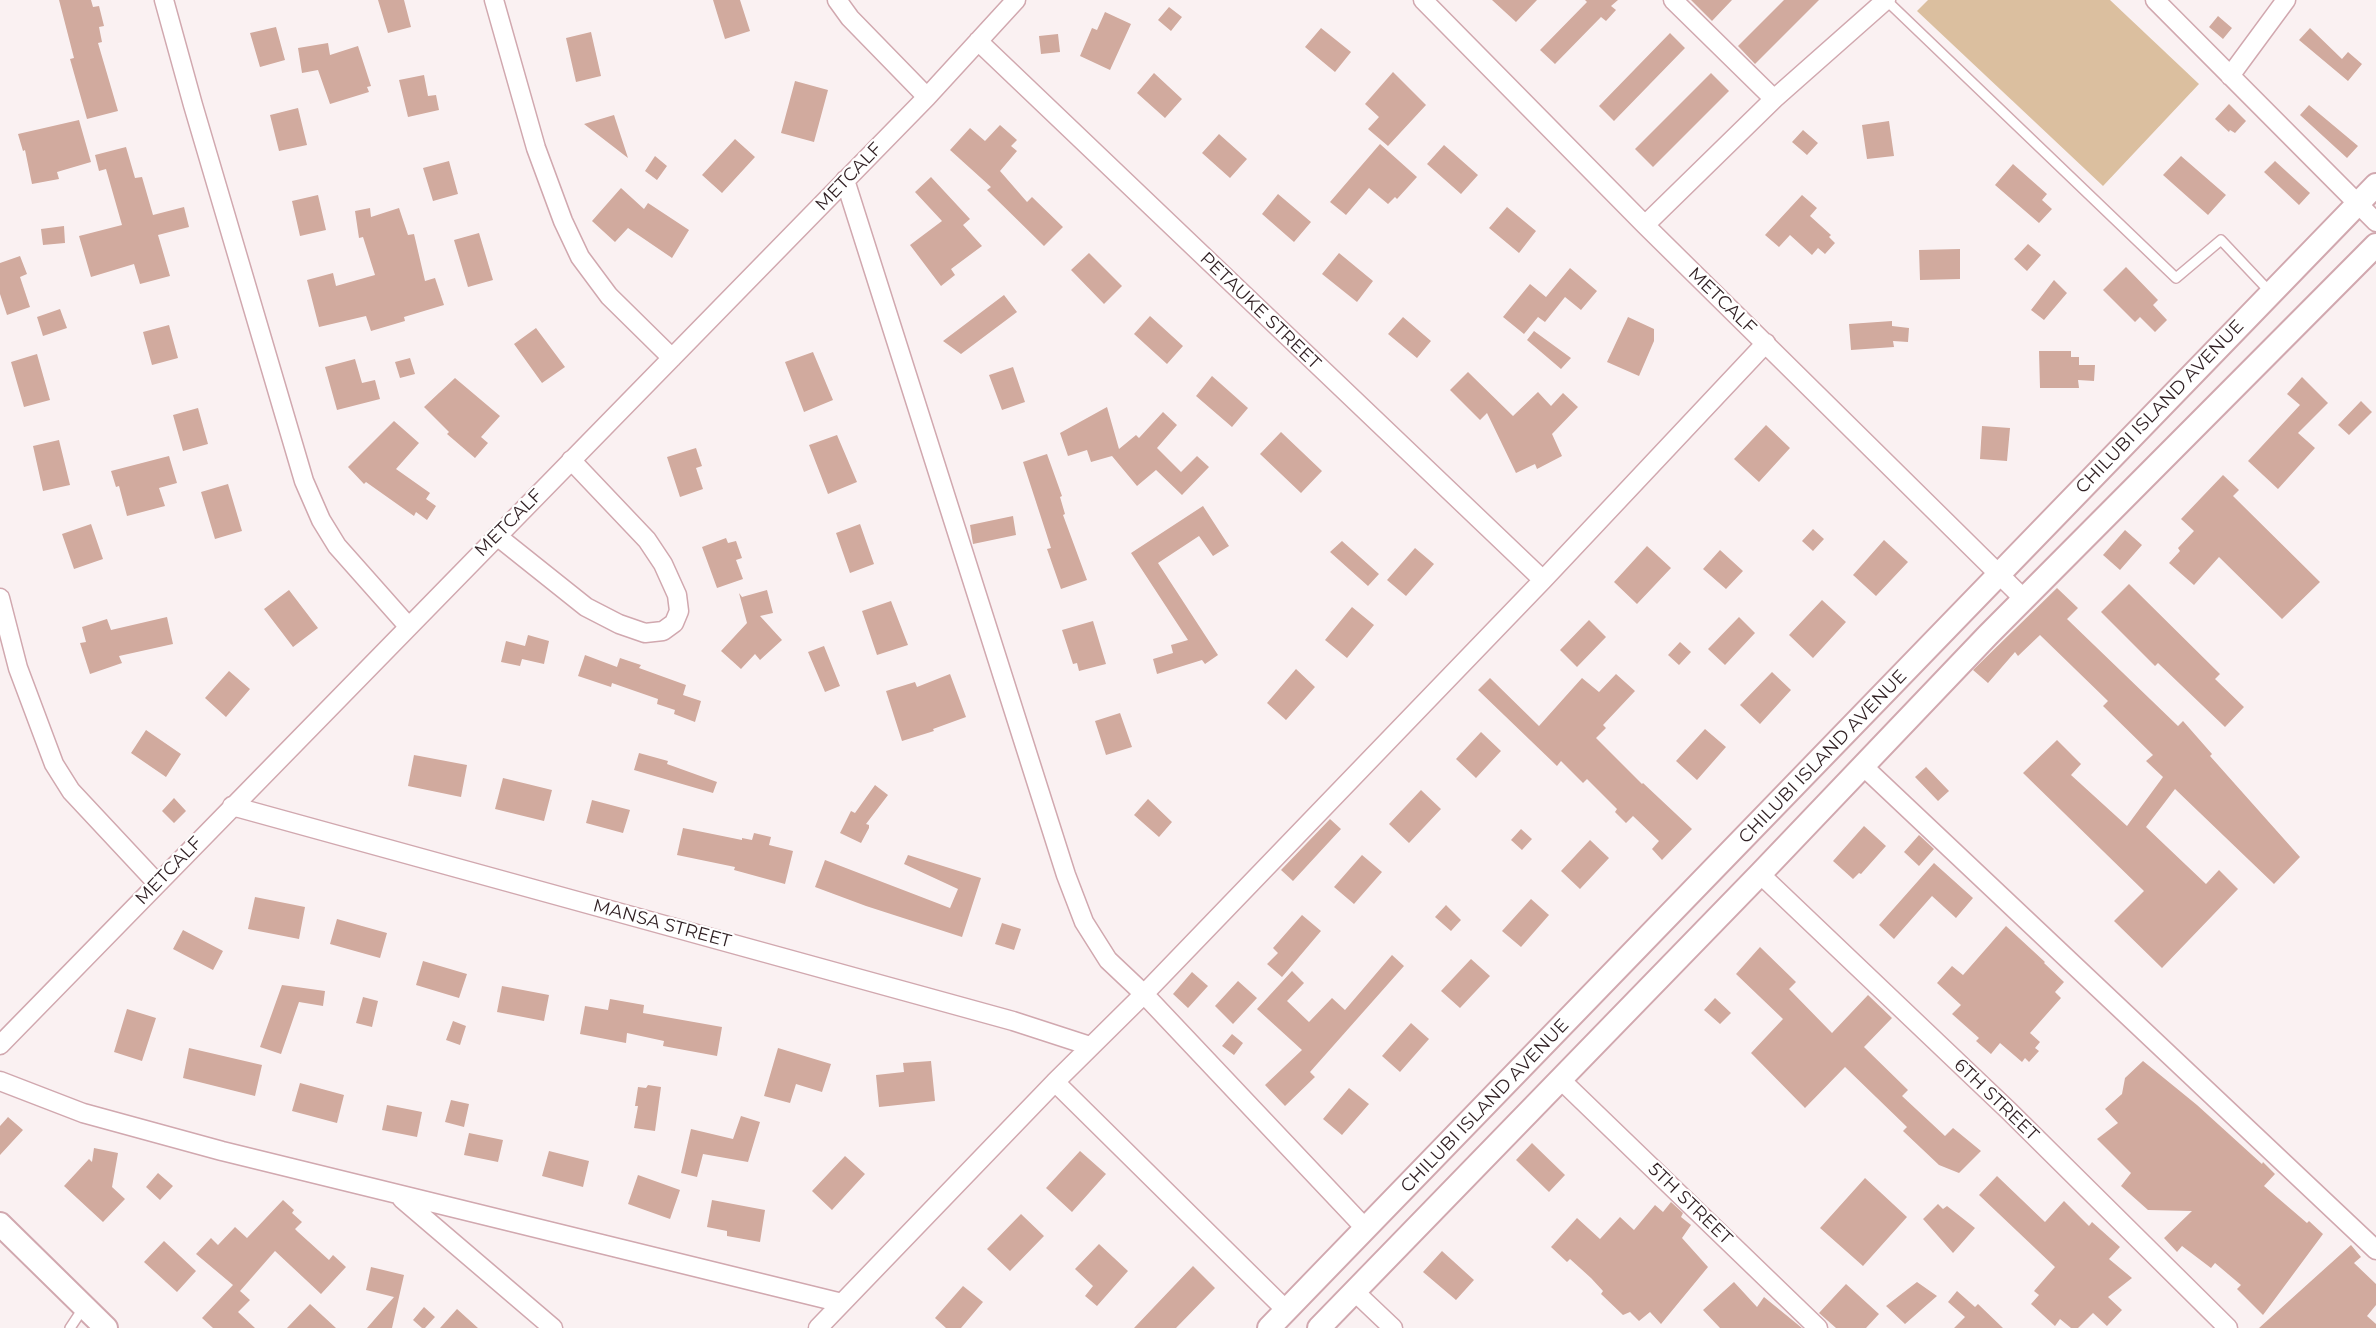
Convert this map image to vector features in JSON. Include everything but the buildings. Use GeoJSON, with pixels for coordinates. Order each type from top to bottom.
{"type":"FeatureCollection","features":[{"type":"Feature","properties":{"kind":"street"},"geometry":{"type":"LineString","coordinates":[[164,0],[304,481],[321,520],[337,546],[408,626]]}},
{"type":"Feature","properties":{"kind":"street"},"geometry":{"type":"LineString","coordinates":[[494,0],[537,148],[563,221],[580,257],[609,296],[672,358]]}},
{"type":"Feature","properties":{"kind":"street"},"geometry":{"type":"LineString","coordinates":[[837,0],[850,18],[927,97]]}},
{"type":"Feature","properties":{"kind":"street","name":"METCALF"},"geometry":{"type":"LineString","coordinates":[[0,1045],[927,97],[1016,0]]}},
{"type":"Feature","properties":{"kind":"street","name":"METCALF"},"geometry":{"type":"LineString","coordinates":[[1422,0],[1644,225],[2024,599]]}},
{"type":"Feature","properties":{"kind":"street"},"geometry":{"type":"LineString","coordinates":[[1673,0],[1774,99]]}},
{"type":"Feature","properties":{"kind":"street"},"geometry":{"type":"LineString","coordinates":[[1644,225],[1774,99],[1886,0]]}},
{"type":"Feature","properties":{"kind":"street"},"geometry":{"type":"LineString","coordinates":[[2155,0],[2376,222]]}},
{"type":"Feature","properties":{"kind":"street"},"geometry":{"type":"LineString","coordinates":[[2230,76],[2286,0]]}},
{"type":"Feature","properties":{"kind":"street","name":"PETAUKE STREET"},"geometry":{"type":"LineString","coordinates":[[978,41],[1543,580]]}},
{"type":"Feature","properties":{"kind":"street"},"geometry":{"type":"LineString","coordinates":[[845,180],[1066,875],[1084,922],[1108,960],[1144,994],[1366,1229]]}},
{"type":"Feature","properties":{"kind":"street","name":"CHILUBI ISLAND AVENUE"},"geometry":{"type":"LineString","coordinates":[[1269,1328],[2376,185]]}},
{"type":"Feature","properties":{"kind":"street","name":"CHILUBI ISLAND AVENUE"},"geometry":{"type":"LineString","coordinates":[[1319,1328],[2024,599],[2376,245]]}},
{"type":"Feature","properties":{"kind":"street"},"geometry":{"type":"LineString","coordinates":[[818,1328],[1543,580],[1766,343]]}},
{"type":"Feature","properties":{"kind":"street"},"geometry":{"type":"LineString","coordinates":[[497,536],[586,607],[619,624],[645,633],[663,631],[674,623],[680,610],[677,595],[663,564],[647,540],[571,460]]}},
{"type":"Feature","properties":{"kind":"street"},"geometry":{"type":"LineString","coordinates":[[1,608],[18,668],[54,764],[70,791],[157,883]]}},
{"type":"Feature","properties":{"kind":"street"},"geometry":{"type":"LineString","coordinates":[[1864,767],[2376,1250]]}},
{"type":"Feature","properties":{"kind":"street","name":"MANSA STREET"},"geometry":{"type":"LineString","coordinates":[[232,806],[1013,1021],[1090,1046]]}},
{"type":"Feature","properties":{"kind":"street","name":"6TH STREET"},"geometry":{"type":"LineString","coordinates":[[1760,874],[2009,1111],[2228,1328]]}},
{"type":"Feature","properties":{"kind":"street","name":"5TH STREET"},"geometry":{"type":"LineString","coordinates":[[1561,1080],[1818,1328]]}},
{"type":"Feature","properties":{"kind":"street"},"geometry":{"type":"LineString","coordinates":[[0,1081],[83,1113],[397,1195],[842,1303]]}},
{"type":"Feature","properties":{"kind":"street"},"geometry":{"type":"LineString","coordinates":[[1055,1082],[1286,1310]]}},
{"type":"Feature","properties":{"kind":"street"},"geometry":{"type":"LineString","coordinates":[[397,1195],[553,1328]]}},
{"type":"Feature","properties":{"kind":"street"},"geometry":{"type":"LineString","coordinates":[[0,1224],[106,1328]]}},
{"type":"Feature","properties":{"kind":"street"},"geometry":{"type":"LineString","coordinates":[[1355,1292],[1393,1328]]}},
{"type":"Feature","properties":{"kind":"lane"},"geometry":{"type":"LineString","coordinates":[[1886,0],[2176,278],[2221,240],[2271,293]]}},
{"type":"Feature","properties":{"kind":"lane"},"geometry":{"type":"LineString","coordinates":[[70,1328],[84,1307]]}},
{"type":"Feature","properties":{"kind":"shaded area"},"geometry":{"type":"Polygon","coordinates":[[[1928,0],[2110,0],[2199,84],[2103,186],[1917,11],[1928,0]]]}}]}
